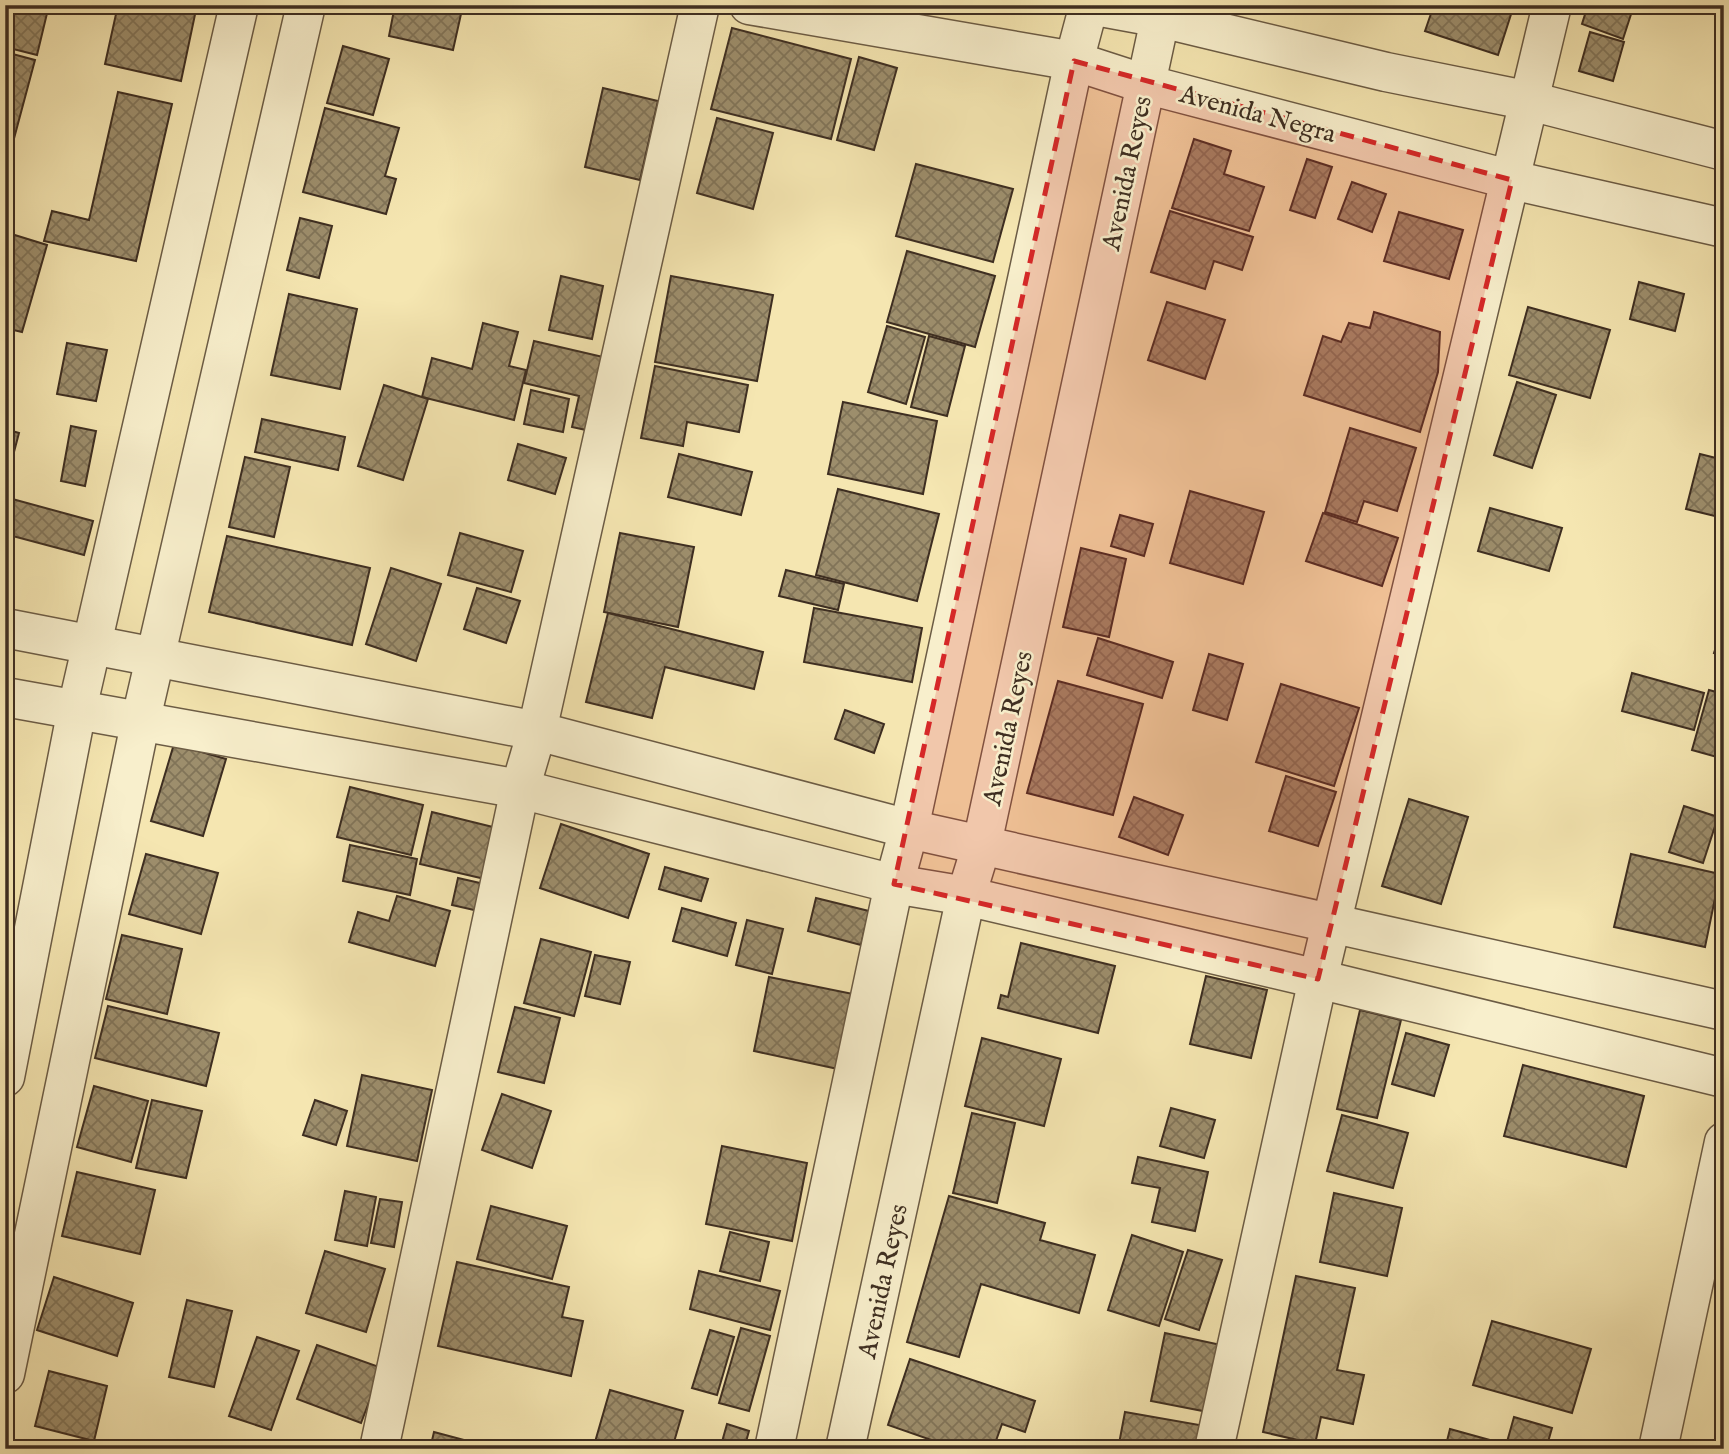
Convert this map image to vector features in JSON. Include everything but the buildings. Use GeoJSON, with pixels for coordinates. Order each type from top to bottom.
{"type":"FeatureCollection","features":[{"type":"Feature","properties":{"kind":"street"},"geometry":{"type":"LineString","coordinates":[[5,1077],[77,709],[239,5]]}},
{"type":"Feature","properties":{"kind":"street"},"geometry":{"type":"LineString","coordinates":[[5,1374],[141,719],[306,5]]}},
{"type":"Feature","properties":{"kind":"street"},"geometry":{"type":"LineString","coordinates":[[379,1449],[520,789],[537,731],[701,5]]}},
{"type":"Feature","properties":{"kind":"street","name":"Avenida Negra"},"geometry":{"type":"LineString","coordinates":[[749,5],[1074,61],[1145,83],[1512,180],[1724,228]]}},
{"type":"Feature","properties":{"kind":"street"},"geometry":{"type":"LineString","coordinates":[[774,1449],[894,884],[909,829],[1074,61],[1089,5],[1162,12],[1386,72],[1530,100],[1724,151]]}},
{"type":"Feature","properties":{"kind":"street"},"geometry":{"type":"LineString","coordinates":[[1214,1449],[1318,979],[1552,5]]}},
{"type":"Feature","properties":{"kind":"street","name":"Avenida Reyes"},"geometry":{"type":"LineString","coordinates":[[845,1449],[966,896],[982,844],[1162,12]]}},
{"type":"Feature","properties":{"kind":"street"},"geometry":{"type":"LineString","coordinates":[[5,628],[537,731],[909,829],[1724,1011]]}},
{"type":"Feature","properties":{"kind":"street"},"geometry":{"type":"LineString","coordinates":[[5,697],[141,719],[520,789],[894,884],[966,896],[1724,1078]]}},
{"type":"Feature","properties":{"kind":"street"},"geometry":{"type":"LineString","coordinates":[[1658,1449],[1724,1142]]}},
{"type":"Feature","properties":{"kind":"highlighted area"},"geometry":{"type":"Polygon","coordinates":[[[1074,61],[1512,180],[1318,979],[894,884],[1074,61]]]}}]}
